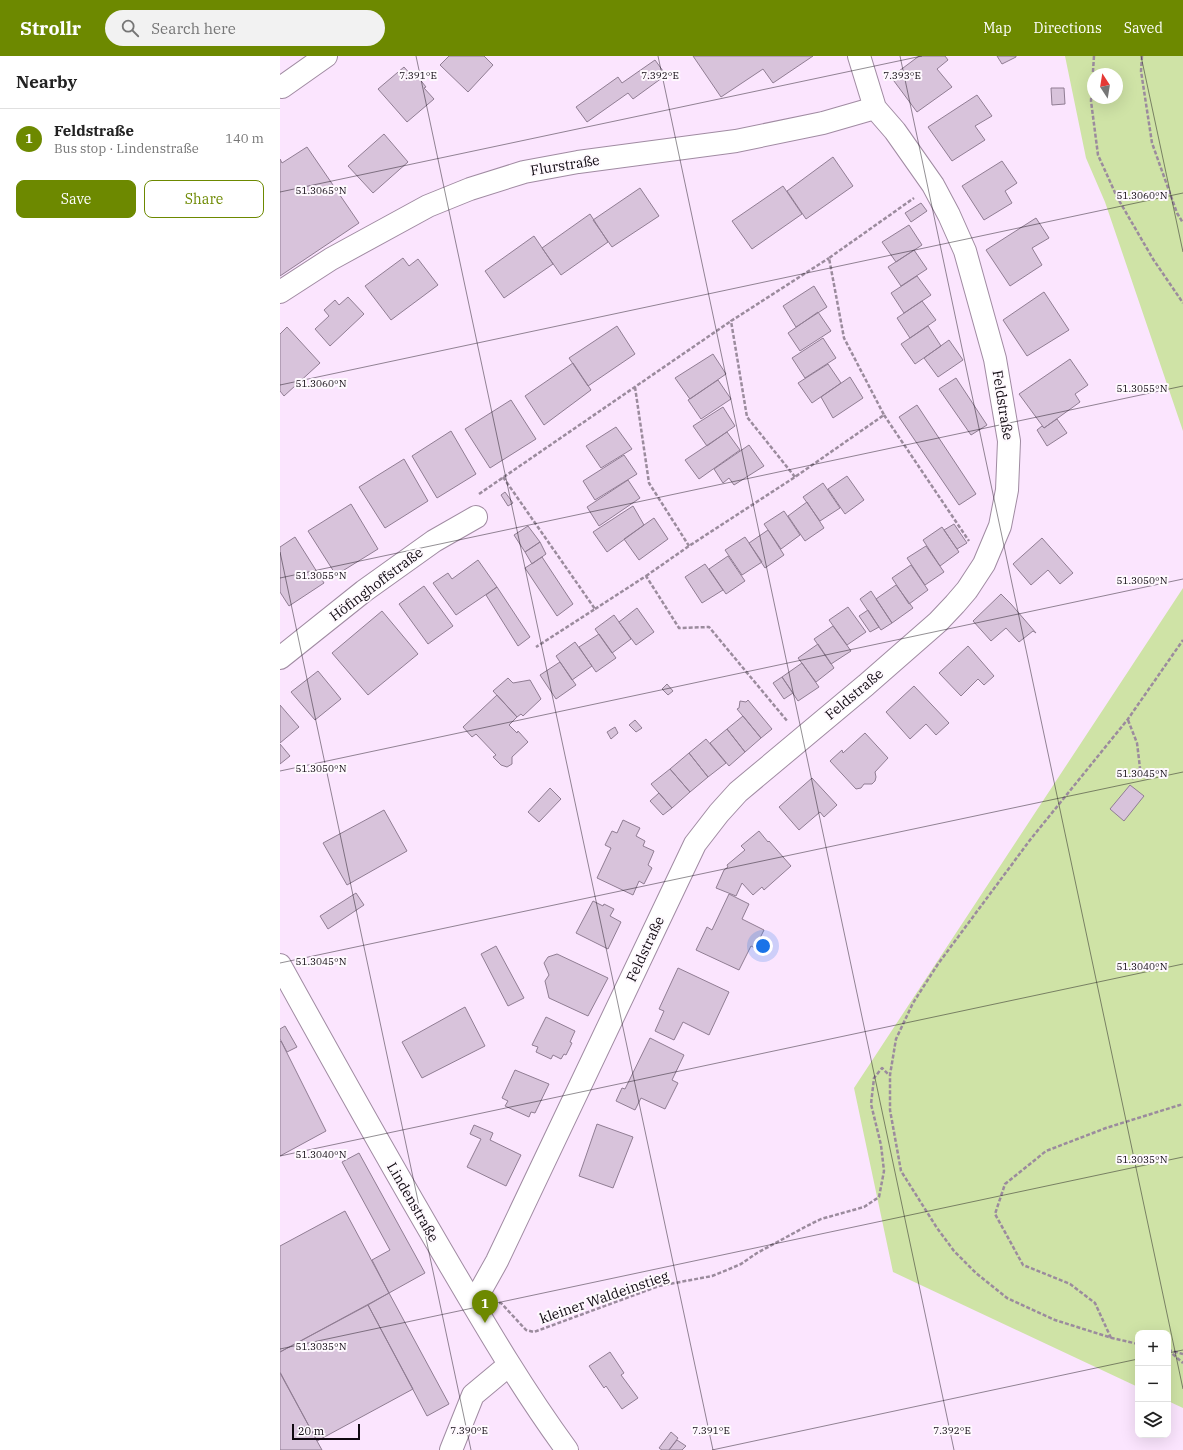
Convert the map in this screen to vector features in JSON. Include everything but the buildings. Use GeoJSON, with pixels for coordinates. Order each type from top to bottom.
{"type":"FeatureCollection","features":[{"type":"Feature","properties":{"kind":"street"},"geometry":{"type":"LineString","coordinates":[[282,87],[326,56]]}},
{"type":"Feature","properties":{"kind":"street","name":"Feldstraße"},"geometry":{"type":"LineString","coordinates":[[473,1304],[497,1261],[695,844],[719,813],[738,792],[866,685],[938,622],[967,590],[984,564],[1000,526],[1007,490],[1009,441],[995,359],[965,251],[949,215],[932,185],[895,131],[875,108],[859,56]]}},
{"type":"Feature","properties":{"kind":"street","name":"Flurstraße"},"geometry":{"type":"LineString","coordinates":[[280,292],[332,259],[428,206],[470,189],[524,172],[578,162],[736,141],[823,123],[875,108]]}},
{"type":"Feature","properties":{"kind":"street","name":"Höfinghoffstraße"},"geometry":{"type":"LineString","coordinates":[[280,658],[383,577],[434,541],[476,517]]}},
{"type":"Feature","properties":{"kind":"street","name":"Lindenstraße"},"geometry":{"type":"LineString","coordinates":[[280,966],[380,1146],[509,1365],[560,1442]]}},
{"type":"Feature","properties":{"kind":"street"},"geometry":{"type":"LineString","coordinates":[[451,1450],[473,1395],[509,1365]]}},
{"type":"Feature","properties":{"kind":"path"},"geometry":{"type":"LineString","coordinates":[[1094,56],[1091,101],[1098,155],[1117,197],[1153,259],[1183,303]]}},
{"type":"Feature","properties":{"kind":"path"},"geometry":{"type":"LineString","coordinates":[[1142,56],[1141,72],[1152,143],[1177,213],[1183,223]]}},
{"type":"Feature","properties":{"kind":"path"},"geometry":{"type":"LineString","coordinates":[[476,517],[471,500],[731,321],[829,258],[932,185]]}},
{"type":"Feature","properties":{"kind":"path"},"geometry":{"type":"LineString","coordinates":[[829,258],[844,338],[884,415],[984,564]]}},
{"type":"Feature","properties":{"kind":"path"},"geometry":{"type":"LineString","coordinates":[[731,321],[747,417],[795,477]]}},
{"type":"Feature","properties":{"kind":"path"},"geometry":{"type":"LineString","coordinates":[[635,387],[649,483],[689,546]]}},
{"type":"Feature","properties":{"kind":"path"},"geometry":{"type":"LineString","coordinates":[[536,647],[795,477],[884,415]]}},
{"type":"Feature","properties":{"kind":"path"},"geometry":{"type":"LineString","coordinates":[[503,477],[595,609]]}},
{"type":"Feature","properties":{"kind":"path"},"geometry":{"type":"LineString","coordinates":[[646,576],[679,628],[709,627],[801,738]]}},
{"type":"Feature","properties":{"kind":"path"},"geometry":{"type":"LineString","coordinates":[[1135,1343],[1112,1338],[1055,1320],[1007,1298],[976,1273],[954,1250],[937,1228],[901,1171],[890,1110],[890,1075],[896,1039],[913,1003],[938,964],[1030,840],[1128,719],[1183,640]]}},
{"type":"Feature","properties":{"kind":"path"},"geometry":{"type":"LineString","coordinates":[[1128,719],[1137,743],[1140,768],[1132,779]]}},
{"type":"Feature","properties":{"kind":"path","name":"kleiner Waldeinstieg"},"geometry":{"type":"LineString","coordinates":[[473,1304],[501,1303],[526,1330],[534,1332],[659,1286],[712,1276],[741,1264],[756,1253],[821,1219],[864,1207],[879,1197],[884,1171],[881,1145],[871,1104],[874,1078],[882,1068],[890,1075]]}},
{"type":"Feature","properties":{"kind":"path"},"geometry":{"type":"LineString","coordinates":[[1112,1338],[1095,1303],[1070,1284],[1023,1265],[995,1214],[1005,1184],[1046,1151],[1106,1128],[1183,1104]]}},
{"type":"Feature","properties":{"kind":"path"},"geometry":{"type":"LineString","coordinates":[[1171,1351],[1183,1354]]}},
{"type":"Feature","properties":{"kind":"path"},"geometry":{"type":"LineString","coordinates":[[1171,1353],[1183,1363]]}},
{"type":"Feature","properties":{"kind":"green space"},"geometry":{"type":"Polygon","coordinates":[[[1065,56],[1183,56],[1183,431],[1105,202],[1086,158],[1065,56]]]}},
{"type":"Feature","properties":{"kind":"green space"},"geometry":{"type":"Polygon","coordinates":[[[1183,588],[1183,1408],[1171,1402],[1171,1330],[1135,1330],[1135,1386],[893,1272],[854,1088],[1183,588]]]}},
{"type":"Feature","properties":{"kind":"place","name":"Feldstraße"},"geometry":{"type":"Point","coordinates":[485,1323]}}]}
